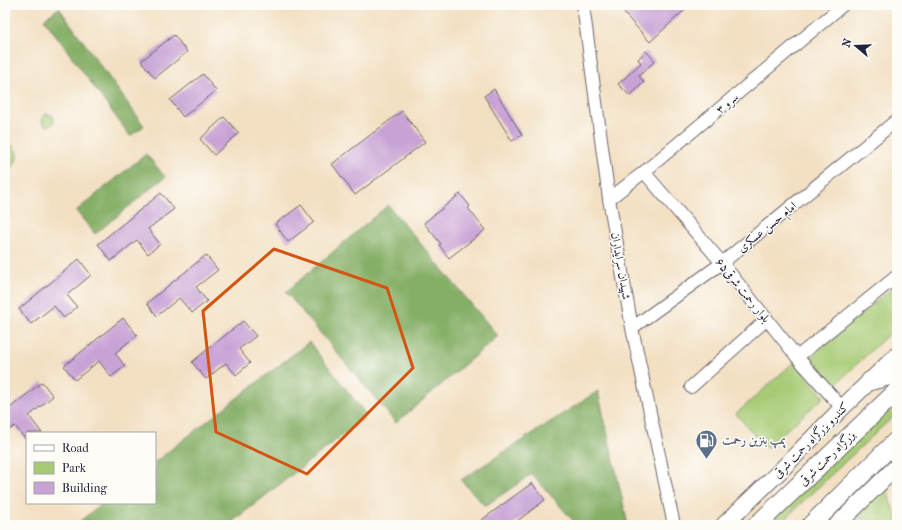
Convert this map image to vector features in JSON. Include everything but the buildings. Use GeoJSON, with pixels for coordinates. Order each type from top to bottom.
{"type":"FeatureCollection","features":[{"type":"Feature","properties":{"kind":"highway"},"geometry":{"type":"LineString","coordinates":[[870,381],[897,374]]}},
{"type":"Feature","properties":{"kind":"highway","name":"بزرگراه رحمت شرقی"},"geometry":{"type":"LineString","coordinates":[[757,525],[897,390]]}},
{"type":"Feature","properties":{"kind":"highway"},"geometry":{"type":"LineString","coordinates":[[811,525],[897,440]]}},
{"type":"Feature","properties":{"kind":"main road","name":"کندرو بزرگراه رحمت شرقی"},"geometry":{"type":"LineString","coordinates":[[724,525],[897,355]]}},
{"type":"Feature","properties":{"kind":"main road"},"geometry":{"type":"LineString","coordinates":[[837,525],[897,466]]}},
{"type":"Feature","properties":{"kind":"street","name":"شهیدان سرایداران"},"geometry":{"type":"LineString","coordinates":[[582,5],[609,199],[632,328],[674,525]]}},
{"type":"Feature","properties":{"kind":"street","name":"سرو ۳"},"geometry":{"type":"LineString","coordinates":[[609,199],[644,172],[843,5]]}},
{"type":"Feature","properties":{"kind":"street","name":"امام حسن عسکری"},"geometry":{"type":"LineString","coordinates":[[632,328],[722,263],[897,120]]}},
{"type":"Feature","properties":{"kind":"street","name":"بلوار رحمت شرقی۶۵"},"geometry":{"type":"LineString","coordinates":[[644,172],[722,263],[797,357],[842,408]]}},
{"type":"Feature","properties":{"kind":"street"},"geometry":{"type":"LineString","coordinates":[[797,357],[897,276]]}},
{"type":"Feature","properties":{"kind":"street"},"geometry":{"type":"LineString","coordinates":[[691,387],[767,320]]}},
{"type":"Feature","properties":{"kind":"street"},"geometry":{"type":"LineString","coordinates":[[837,525],[850,525]]}},
{"type":"Feature","properties":{"kind":"highlighted area"},"geometry":{"type":"Polygon","coordinates":[[[274,249],[387,288],[413,368],[307,474],[216,432],[203,311],[274,249]]]}},
{"type":"Feature","properties":{"kind":"green space"},"geometry":{"type":"Polygon","coordinates":[[[59,8],[144,126],[130,136],[44,19],[59,8]]]}},
{"type":"Feature","properties":{"kind":"green space"},"geometry":{"type":"Polygon","coordinates":[[[50,114],[53,115],[53,125],[46,126],[43,125],[42,118],[43,115],[50,114]]]}},
{"type":"Feature","properties":{"kind":"green space"},"geometry":{"type":"Polygon","coordinates":[[[5,141],[14,148],[17,156],[14,165],[5,172],[5,141]]]}},
{"type":"Feature","properties":{"kind":"green space"},"geometry":{"type":"Polygon","coordinates":[[[146,154],[165,177],[95,234],[76,211],[146,154]]]}},
{"type":"Feature","properties":{"kind":"green space"},"geometry":{"type":"Polygon","coordinates":[[[388,205],[498,336],[396,423],[286,292],[388,205]]]}},
{"type":"Feature","properties":{"kind":"green space"},"geometry":{"type":"Polygon","coordinates":[[[897,284],[897,326],[834,386],[808,359],[897,284]]]}},
{"type":"Feature","properties":{"kind":"green space"},"geometry":{"type":"Polygon","coordinates":[[[309,342],[367,416],[228,525],[75,525],[102,504],[156,504],[156,461],[309,342]]]}},
{"type":"Feature","properties":{"kind":"green space"},"geometry":{"type":"Polygon","coordinates":[[[794,362],[824,397],[766,448],[736,414],[794,362]]]}},
{"type":"Feature","properties":{"kind":"green space"},"geometry":{"type":"Polygon","coordinates":[[[598,391],[628,525],[577,525],[532,474],[485,506],[461,480],[598,391]]]}},
{"type":"Feature","properties":{"kind":"green space"},"geometry":{"type":"Polygon","coordinates":[[[897,400],[897,413],[798,506],[780,525],[766,525],[897,400]]]}},
{"type":"Feature","properties":{"kind":"green space"},"geometry":{"type":"Polygon","coordinates":[[[888,485],[890,502],[897,516],[897,525],[886,525],[880,522],[851,517],[888,485]]]}},
{"type":"Feature","properties":{"kind":"place","name":"پمپ بنزین رحمت"},"geometry":{"type":"Point","coordinates":[706,460]}}]}
